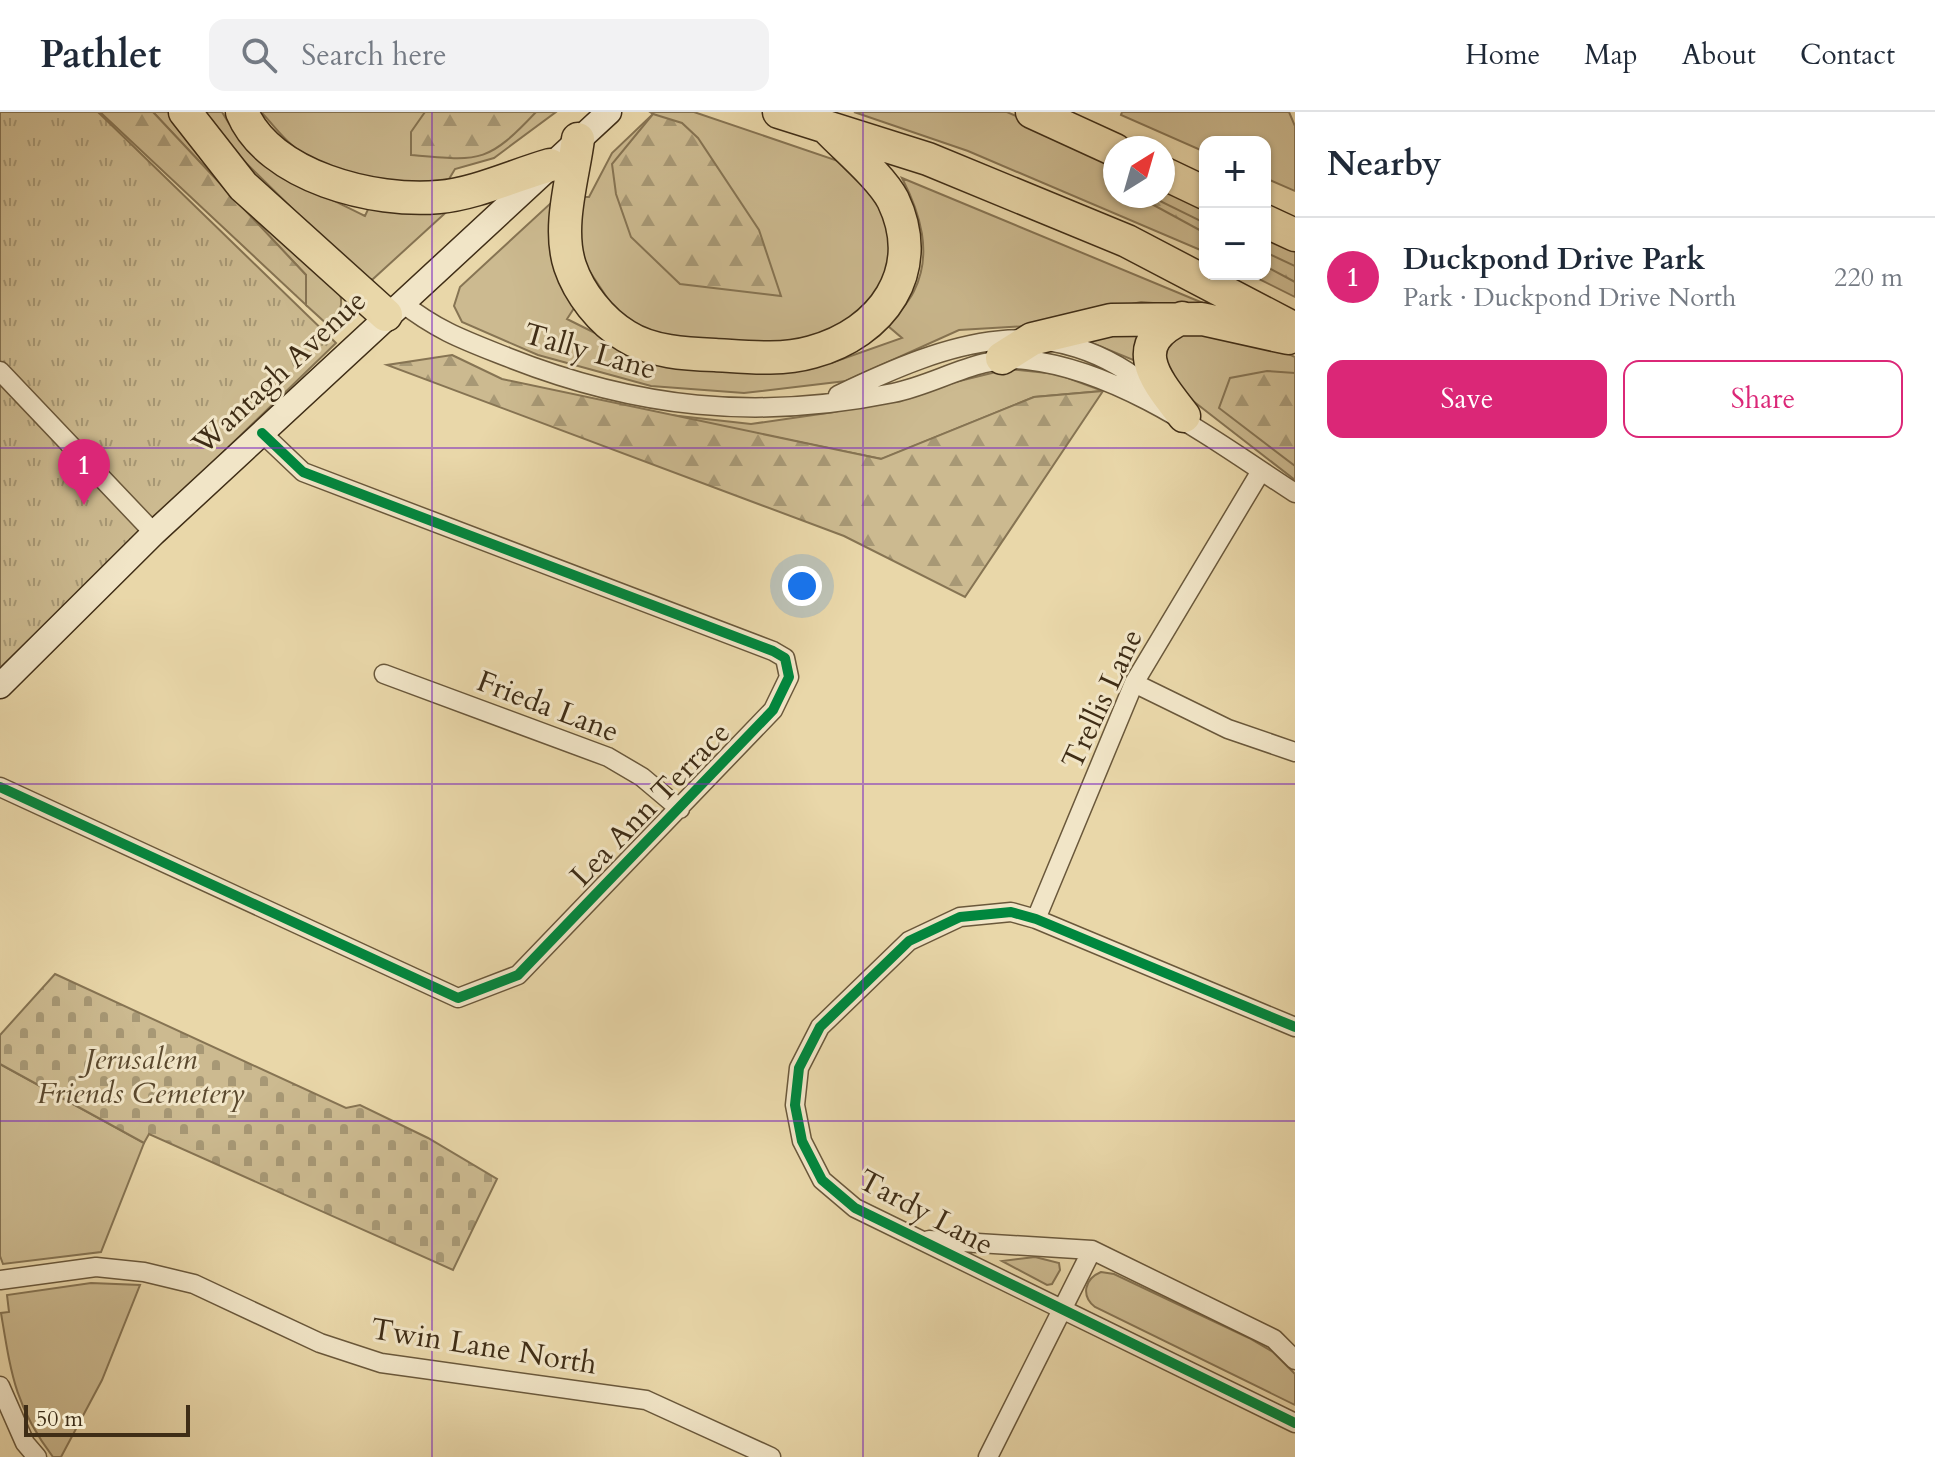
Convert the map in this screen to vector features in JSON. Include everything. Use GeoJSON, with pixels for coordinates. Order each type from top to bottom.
{"type":"FeatureCollection","features":[{"type":"Feature","properties":{"kind":"highway"},"geometry":{"type":"LineString","coordinates":[[185,112],[243,186],[394,308]]}},
{"type":"Feature","properties":{"kind":"highway"},"geometry":{"type":"LineString","coordinates":[[242,112],[267,145],[299,169],[345,190],[389,197],[442,197],[550,165]]}},
{"type":"Feature","properties":{"kind":"highway"},"geometry":{"type":"LineString","coordinates":[[779,112],[928,159],[1127,241],[1295,329]]}},
{"type":"Feature","properties":{"kind":"highway"},"geometry":{"type":"LineString","coordinates":[[1032,112],[1103,145]]}},
{"type":"Feature","properties":{"kind":"highway"},"geometry":{"type":"LineString","coordinates":[[578,139],[565,237],[570,265],[593,307],[626,336],[658,348],[766,358],[809,353],[844,342],[879,316],[899,283],[905,253],[903,225],[891,197],[827,128]]}},
{"type":"Feature","properties":{"kind":"highway"},"geometry":{"type":"LineString","coordinates":[[1175,179],[1199,190]]}},
{"type":"Feature","properties":{"kind":"highway"},"geometry":{"type":"LineString","coordinates":[[1271,224],[1295,235]]}},
{"type":"Feature","properties":{"kind":"highway"},"geometry":{"type":"LineString","coordinates":[[1182,318],[1162,327],[1153,342],[1149,362],[1154,377],[1192,424]]}},
{"type":"Feature","properties":{"kind":"highway"},"geometry":{"type":"LineString","coordinates":[[1002,358],[1032,339],[1111,320],[1202,319],[1295,340]]}},
{"type":"Feature","properties":{"kind":"main road","name":"Wantagh Avenue"},"geometry":{"type":"LineString","coordinates":[[0,686],[154,533],[609,112]]}},
{"type":"Feature","properties":{"kind":"street","name":"Tally Lane"},"geometry":{"type":"LineString","coordinates":[[394,308],[434,328],[560,378],[630,397],[703,406],[771,407],[894,393],[1002,358],[1069,367],[1105,380],[1192,424]]}},
{"type":"Feature","properties":{"kind":"street","name":"Tally Lane"},"geometry":{"type":"LineString","coordinates":[[825,401],[956,346],[1000,339],[1032,339],[1100,355],[1135,375],[1192,424],[1295,493]]}},
{"type":"Feature","properties":{"kind":"street"},"geometry":{"type":"LineString","coordinates":[[0,371],[154,533]]}},
{"type":"Feature","properties":{"kind":"street","name":"Lea Ann Terrace"},"geometry":{"type":"LineString","coordinates":[[0,787],[458,998],[518,975],[773,710],[789,677],[785,658],[303,472],[262,433]]}},
{"type":"Feature","properties":{"kind":"street","name":"Trellis Lane"},"geometry":{"type":"LineString","coordinates":[[1036,919],[1134,683],[1261,471]]}},
{"type":"Feature","properties":{"kind":"street","name":"Frieda Lane"},"geometry":{"type":"LineString","coordinates":[[384,674],[608,757],[642,777],[680,809]]}},
{"type":"Feature","properties":{"kind":"street"},"geometry":{"type":"LineString","coordinates":[[1134,683],[1228,729],[1295,752]]}},
{"type":"Feature","properties":{"kind":"street","name":"Tardy Lane"},"geometry":{"type":"LineString","coordinates":[[1295,1027],[1036,919],[1011,912],[960,917],[909,941],[820,1027],[799,1068],[795,1105],[802,1141],[822,1180],[855,1208],[1295,1423]]}},
{"type":"Feature","properties":{"kind":"street","name":"Tardy Lane"},"geometry":{"type":"LineString","coordinates":[[923,1240],[1092,1250],[1274,1339],[1295,1360]]}},
{"type":"Feature","properties":{"kind":"street"},"geometry":{"type":"LineString","coordinates":[[988,1457],[1092,1250]]}},
{"type":"Feature","properties":{"kind":"street","name":"Twin Lane North"},"geometry":{"type":"LineString","coordinates":[[0,1280],[96,1267],[144,1272],[194,1284],[320,1343],[381,1363],[646,1400],[771,1457]]}},
{"type":"Feature","properties":{"kind":"street"},"geometry":{"type":"LineString","coordinates":[[0,1386],[25,1443],[37,1457]]}},
{"type":"Feature","properties":{"kind":"green space"},"geometry":{"type":"Polygon","coordinates":[[[0,112],[98,112],[336,343],[0,668],[0,112]]]}},
{"type":"Feature","properties":{"kind":"green space"},"geometry":{"type":"Polygon","coordinates":[[[100,112],[153,112],[306,275],[306,305],[100,112]]]}},
{"type":"Feature","properties":{"kind":"green space"},"geometry":{"type":"Polygon","coordinates":[[[153,112],[172,112],[338,288],[340,308],[329,326],[306,305],[306,275],[153,112]]]}},
{"type":"Feature","properties":{"kind":"green space"},"geometry":{"type":"Polygon","coordinates":[[[205,112],[222,112],[235,131],[266,162],[304,186],[365,216],[370,205],[453,206],[373,279],[365,280],[244,161],[205,112]]]}},
{"type":"Feature","properties":{"kind":"green space"},"geometry":{"type":"Polygon","coordinates":[[[261,112],[556,112],[494,158],[455,169],[449,179],[410,182],[354,174],[317,161],[290,143],[261,112]]]}},
{"type":"Feature","properties":{"kind":"green space"},"geometry":{"type":"Polygon","coordinates":[[[425,112],[536,112],[506,142],[493,150],[468,158],[453,158],[411,155],[411,132],[425,112]]]}},
{"type":"Feature","properties":{"kind":"green space"},"geometry":{"type":"Polygon","coordinates":[[[650,112],[694,112],[847,164],[893,219],[891,274],[862,318],[827,339],[751,345],[651,335],[618,314],[586,266],[578,232],[581,197],[589,197],[612,153],[653,114],[650,112]]]}},
{"type":"Feature","properties":{"kind":"green space"},"geometry":{"type":"Polygon","coordinates":[[[854,112],[1007,112],[1103,155],[1103,208],[1175,208],[1175,187],[1199,198],[1199,249],[968,151],[854,112]]]}},
{"type":"Feature","properties":{"kind":"green space"},"geometry":{"type":"Polygon","coordinates":[[[1122,112],[1289,112],[1295,126],[1295,191],[1271,181],[1271,136],[1199,136],[1199,149],[1175,139],[1175,136],[1121,115],[1122,112]]]}},
{"type":"Feature","properties":{"kind":"green space"},"geometry":{"type":"Polygon","coordinates":[[[653,114],[682,123],[698,138],[759,230],[781,296],[680,284],[631,237],[616,194],[612,164],[653,114]]]}},
{"type":"Feature","properties":{"kind":"green space"},"geometry":{"type":"Polygon","coordinates":[[[902,178],[1215,308],[1141,302],[1027,326],[959,330],[846,381],[744,393],[651,386],[538,355],[462,322],[454,306],[460,287],[552,202],[578,302],[567,319],[641,356],[737,371],[831,363],[902,338],[888,326],[914,291],[920,277],[923,248],[919,219],[902,178]]]}},
{"type":"Feature","properties":{"kind":"green space"},"geometry":{"type":"Polygon","coordinates":[[[1159,208],[1174,208],[1199,220],[1199,230],[1159,208]]]}},
{"type":"Feature","properties":{"kind":"green space"},"geometry":{"type":"Polygon","coordinates":[[[1271,232],[1295,243],[1295,297],[1261,280],[1271,280],[1271,232]]]}},
{"type":"Feature","properties":{"kind":"green space"},"geometry":{"type":"Polygon","coordinates":[[[1271,255],[1295,266],[1295,282],[1271,269],[1271,255]]]}},
{"type":"Feature","properties":{"kind":"green space"},"geometry":{"type":"Polygon","coordinates":[[[1148,326],[1138,362],[1082,339],[1148,326]]]}},
{"type":"Feature","properties":{"kind":"green space"},"geometry":{"type":"Polygon","coordinates":[[[1175,328],[1274,347],[1295,357],[1295,480],[1166,380],[1160,343],[1175,328]]]}},
{"type":"Feature","properties":{"kind":"green space"},"geometry":{"type":"Polygon","coordinates":[[[452,355],[502,379],[881,459],[1034,397],[1103,391],[965,597],[844,536],[387,365],[452,355]]]}},
{"type":"Feature","properties":{"kind":"green space"},"geometry":{"type":"Polygon","coordinates":[[[1008,369],[1057,374],[1103,391],[1034,397],[882,459],[661,414],[751,424],[834,412],[1008,369]]]}},
{"type":"Feature","properties":{"kind":"green space"},"geometry":{"type":"Polygon","coordinates":[[[1267,371],[1295,373],[1295,466],[1219,408],[1230,378],[1267,371]]]}},
{"type":"Feature","properties":{"kind":"green space","name":"Jerusalem Friends Cemetery"},"geometry":{"type":"Polygon","coordinates":[[[55,974],[346,1108],[360,1105],[428,1138],[497,1179],[453,1270],[149,1134],[144,1143],[0,1064],[0,1035],[55,974]]]}},
{"type":"Feature","properties":{"kind":"green space"},"geometry":{"type":"Polygon","coordinates":[[[0,1064],[144,1143],[101,1252],[3,1264],[0,1256],[0,1064]]]}},
{"type":"Feature","properties":{"kind":"green space"},"geometry":{"type":"Polygon","coordinates":[[[1035,1257],[1059,1263],[1060,1270],[1052,1284],[1047,1285],[1002,1261],[1035,1257]]]}},
{"type":"Feature","properties":{"kind":"green space"},"geometry":{"type":"Polygon","coordinates":[[[1101,1272],[1114,1274],[1273,1352],[1295,1374],[1295,1405],[1095,1307],[1088,1298],[1086,1288],[1091,1279],[1101,1272]]]}},
{"type":"Feature","properties":{"kind":"green space"},"geometry":{"type":"Polygon","coordinates":[[[91,1283],[140,1285],[102,1380],[61,1457],[53,1457],[30,1422],[16,1389],[1,1313],[9,1312],[7,1295],[91,1283]]]}},
{"type":"Feature","properties":{"kind":"cycle path"},"geometry":{"type":"LineString","coordinates":[[0,787],[458,998],[518,975],[773,710],[789,677],[785,658],[773,651],[303,472],[262,433]]}},
{"type":"Feature","properties":{"kind":"cycle path"},"geometry":{"type":"LineString","coordinates":[[1295,1027],[1036,919],[1011,912],[960,917],[909,941],[820,1027],[799,1068],[795,1105],[802,1141],[822,1180],[855,1208],[1295,1423]]}},
{"type":"Feature","properties":{"kind":"place","name":"Duckpond Drive Park"},"geometry":{"type":"Point","coordinates":[84,505]}}]}
